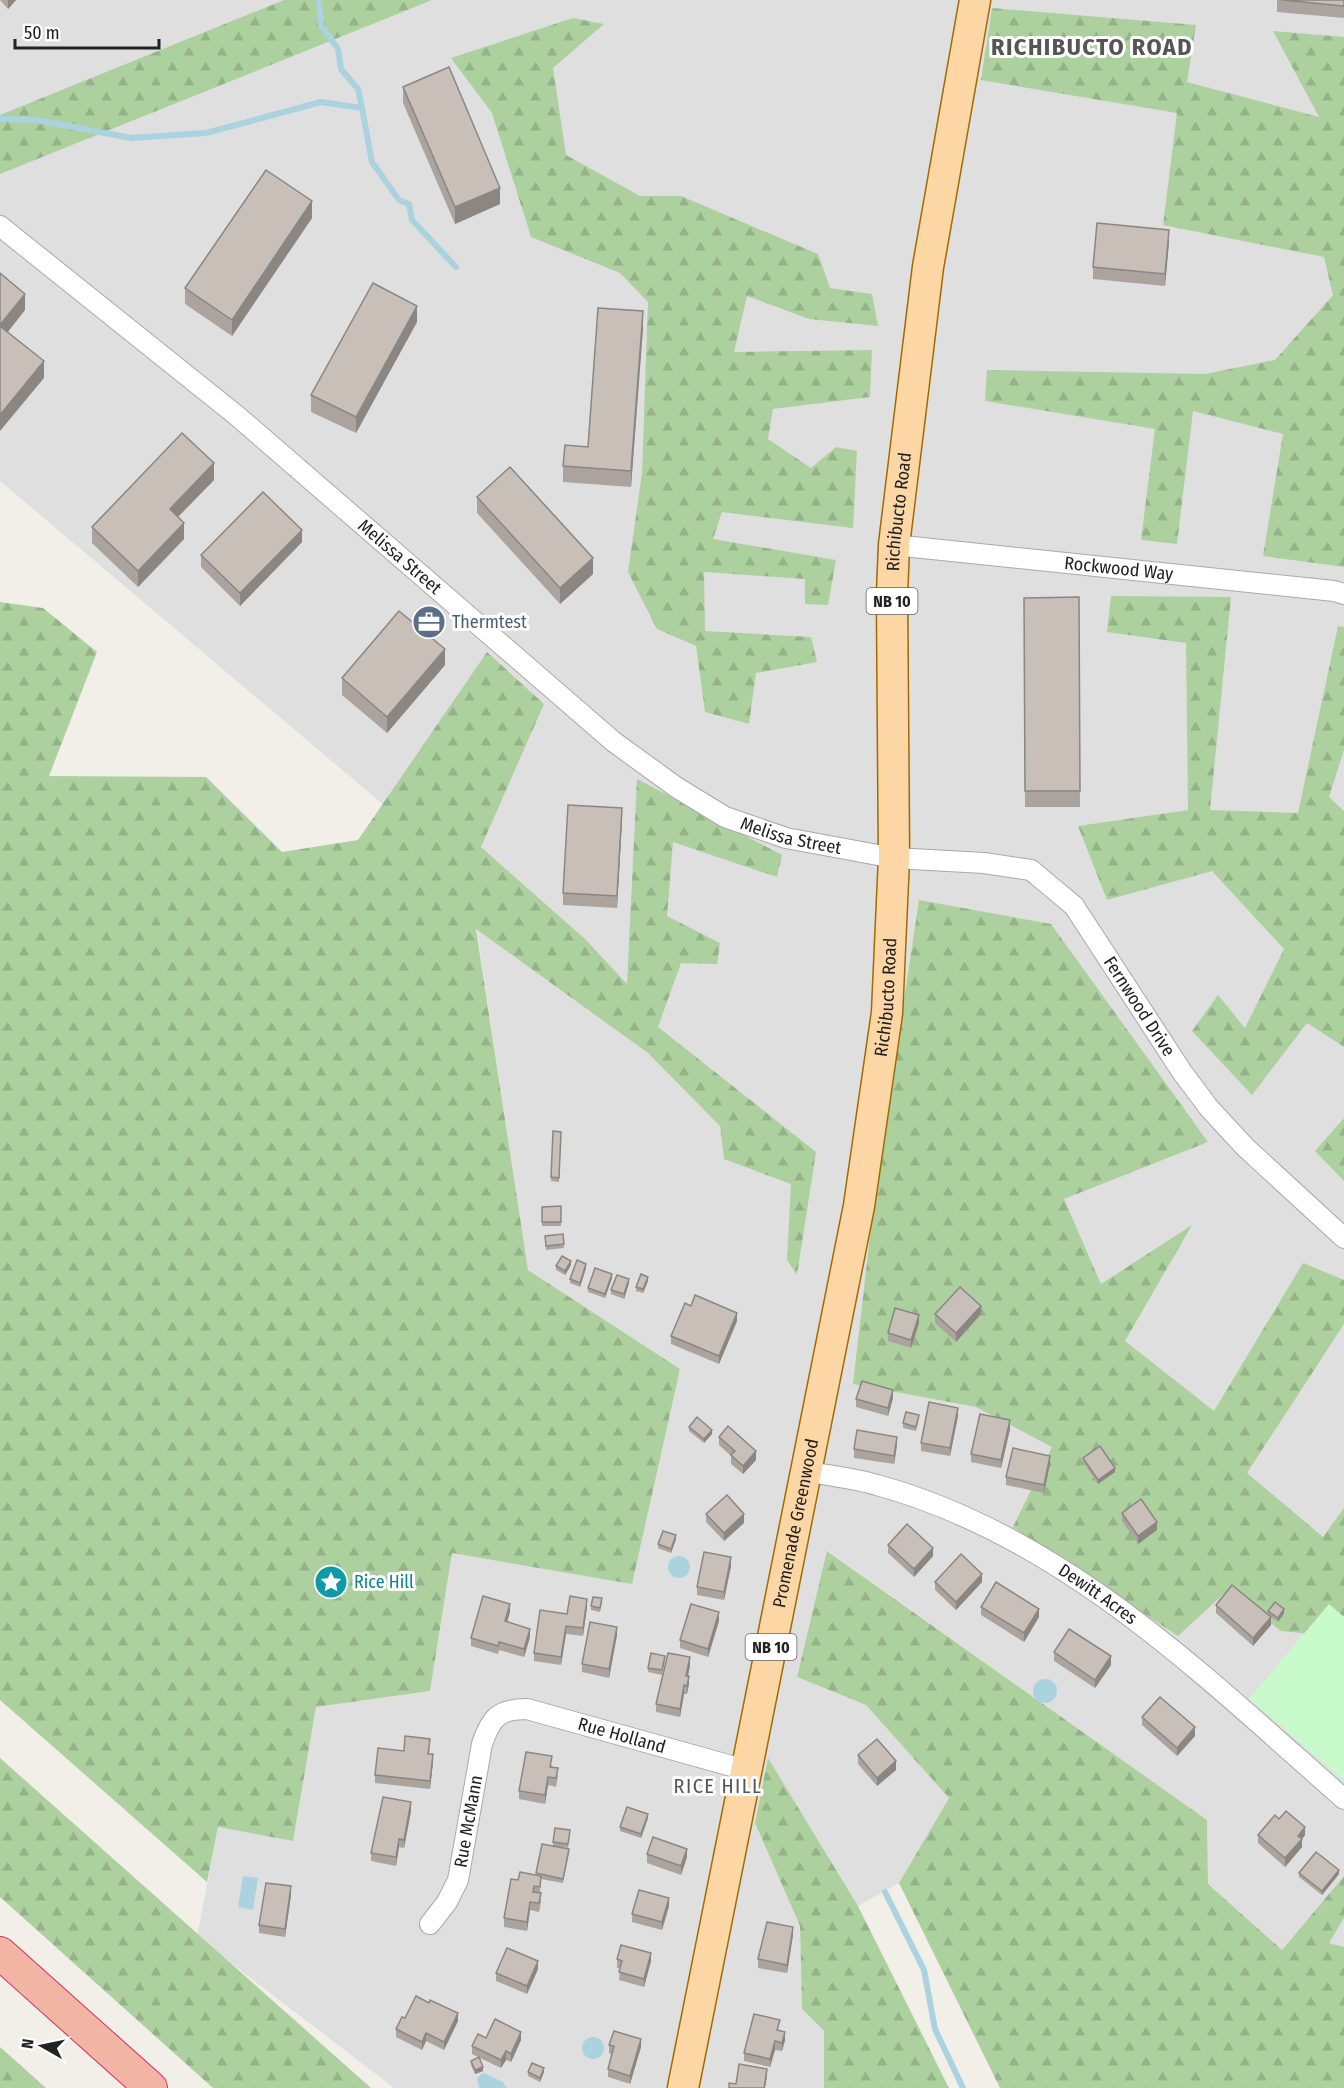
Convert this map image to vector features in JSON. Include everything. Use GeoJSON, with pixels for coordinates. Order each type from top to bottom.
{"type":"FeatureCollection","features":[{"type":"Feature","properties":{"kind":"highway"},"geometry":{"type":"LineString","coordinates":[[0,1953],[151,2088]]}},
{"type":"Feature","properties":{"kind":"main road","name":"Richibucto Road"},"geometry":{"type":"LineString","coordinates":[[859,1206],[887,1013],[894,858],[892,594],[894,545],[928,267],[975,0]]}},
{"type":"Feature","properties":{"kind":"main road","name":"Promenade Greenwood"},"geometry":{"type":"LineString","coordinates":[[682,2088],[859,1206]]}},
{"type":"Feature","properties":{"kind":"street","name":"Melissa Street"},"geometry":{"type":"LineString","coordinates":[[0,226],[236,414],[614,742],[676,787],[725,817],[786,838],[894,858]]}},
{"type":"Feature","properties":{"kind":"street","name":"Rockwood Way"},"geometry":{"type":"LineString","coordinates":[[894,545],[1344,594]]}},
{"type":"Feature","properties":{"kind":"street","name":"Fernwood Drive"},"geometry":{"type":"LineString","coordinates":[[894,858],[984,863],[1031,870],[1074,906],[1182,1072],[1209,1108],[1245,1148],[1344,1238]]}},
{"type":"Feature","properties":{"kind":"street","name":"Dewitt Acres"},"geometry":{"type":"LineString","coordinates":[[806,1471],[877,1485],[949,1510],[1012,1540],[1070,1573],[1147,1628],[1344,1799]]}},
{"type":"Feature","properties":{"kind":"street","name":"Rue Holland"},"geometry":{"type":"LineString","coordinates":[[497,1715],[511,1709],[527,1709],[746,1770]]}},
{"type":"Feature","properties":{"kind":"street","name":"Rue McMann"},"geometry":{"type":"LineString","coordinates":[[430,1924],[447,1902],[458,1880],[482,1744],[488,1728],[497,1715]]}},
{"type":"Feature","properties":{"kind":"shaded area"},"geometry":{"type":"Polygon","coordinates":[[[0,0],[1344,0],[1344,1876],[1282,1950],[1208,1884],[1207,1820],[828,1551],[797,1677],[866,1705],[949,1798],[899,1883],[858,1906],[768,1759],[755,1823],[800,1926],[802,2009],[824,2031],[824,2088],[394,2088],[197,1937],[218,1827],[293,1840],[316,1707],[430,1691],[452,1552],[680,1369],[528,1270],[469,877],[0,481],[0,0]]]}},
{"type":"Feature","properties":{"kind":"shaded area"},"geometry":{"type":"Polygon","coordinates":[[[1344,1918],[1344,1947],[1329,1943],[1344,1918]]]}},
{"type":"Feature","properties":{"kind":"green space"},"geometry":{"type":"Polygon","coordinates":[[[284,0],[432,0],[0,174],[0,115],[284,0]]]}},
{"type":"Feature","properties":{"kind":"green space"},"geometry":{"type":"Polygon","coordinates":[[[992,8],[1196,25],[1187,82],[1319,117],[1273,31],[1344,37],[1344,567],[1263,556],[1283,434],[1193,411],[1177,544],[1141,540],[1155,429],[985,401],[987,370],[1205,374],[1275,360],[1333,295],[1324,257],[1163,225],[1177,113],[981,80],[992,8]]]}},
{"type":"Feature","properties":{"kind":"green space"},"geometry":{"type":"Polygon","coordinates":[[[573,18],[604,24],[553,68],[566,155],[640,196],[681,196],[818,254],[830,288],[872,294],[878,326],[809,319],[747,296],[734,352],[872,350],[870,397],[773,409],[768,439],[811,468],[836,447],[857,451],[853,528],[722,512],[713,539],[836,560],[828,605],[805,604],[805,579],[704,572],[705,631],[811,637],[817,662],[756,673],[749,724],[705,712],[696,646],[657,629],[628,572],[642,473],[648,302],[620,273],[531,237],[492,113],[451,58],[573,18]]]}},
{"type":"Feature","properties":{"kind":"green space"},"geometry":{"type":"Polygon","coordinates":[[[1111,596],[1231,597],[1210,810],[1298,813],[1338,626],[1344,627],[1344,750],[1329,797],[1344,811],[1344,1047],[1307,1023],[1252,1095],[1192,1031],[1218,995],[1245,1028],[1284,949],[1212,871],[1107,900],[1078,826],[1188,810],[1186,643],[1107,632],[1111,596]]]}},
{"type":"Feature","properties":{"kind":"green space"},"geometry":{"type":"Polygon","coordinates":[[[0,602],[43,608],[97,652],[49,776],[206,777],[282,852],[358,840],[487,652],[544,704],[481,847],[585,939],[627,984],[637,779],[782,855],[777,877],[673,842],[667,916],[720,943],[717,964],[681,963],[658,1027],[816,1152],[797,1275],[787,1260],[791,1184],[724,1159],[720,1126],[648,1053],[476,929],[528,1270],[680,1369],[632,1584],[452,1553],[430,1691],[316,1707],[293,1841],[218,1827],[207,1882],[0,1700],[0,602]]]}},
{"type":"Feature","properties":{"kind":"green space"},"geometry":{"type":"Polygon","coordinates":[[[919,900],[1051,924],[1208,1142],[1064,1199],[1101,1284],[1192,1225],[1125,1341],[1214,1411],[1303,1263],[1344,1280],[1344,1324],[1247,1473],[1323,1537],[1344,1508],[1344,1646],[1332,1636],[1281,1631],[1228,1590],[1178,1636],[1013,1527],[1052,1447],[976,1407],[853,1384],[875,1193],[919,900]]]}},
{"type":"Feature","properties":{"kind":"green space"},"geometry":{"type":"Polygon","coordinates":[[[1344,1118],[1344,1181],[1315,1151],[1344,1118]]]}},
{"type":"Feature","properties":{"kind":"green space"},"geometry":{"type":"Polygon","coordinates":[[[827,1551],[1207,1820],[1208,1884],[1282,1950],[1344,1876],[1344,1918],[1329,1943],[1344,1947],[1344,2088],[1000,2088],[899,1883],[949,1798],[866,1705],[797,1677],[827,1551]]]}},
{"type":"Feature","properties":{"kind":"green space"},"geometry":{"type":"Polygon","coordinates":[[[1329,1604],[1344,1617],[1344,1780],[1249,1699],[1329,1604]]]}},
{"type":"Feature","properties":{"kind":"green space"},"geometry":{"type":"Polygon","coordinates":[[[0,1758],[371,2088],[213,2088],[0,1897],[0,1758]]]}},
{"type":"Feature","properties":{"kind":"green space"},"geometry":{"type":"Polygon","coordinates":[[[768,1758],[858,1906],[949,2088],[824,2088],[824,2031],[802,2009],[800,1926],[755,1823],[768,1758]]]}},
{"type":"Feature","properties":{"kind":"green space"},"geometry":{"type":"Polygon","coordinates":[[[0,2047],[46,2088],[0,2088],[0,2047]]]}},
{"type":"Feature","properties":{"kind":"water"},"geometry":{"type":"Polygon","coordinates":[[[679,1556],[689,1563],[690,1567],[683,1577],[679,1578],[669,1571],[668,1567],[675,1557],[679,1556]]]}},
{"type":"Feature","properties":{"kind":"water"},"geometry":{"type":"Polygon","coordinates":[[[1045,1679],[1050,1680],[1056,1686],[1056,1696],[1050,1702],[1045,1703],[1040,1702],[1034,1696],[1033,1691],[1034,1686],[1040,1680],[1045,1679]]]}},
{"type":"Feature","properties":{"kind":"water"},"geometry":{"type":"Polygon","coordinates":[[[243,1876],[258,1878],[253,1910],[238,1907],[243,1876]]]}},
{"type":"Feature","properties":{"kind":"water"},"geometry":{"type":"Polygon","coordinates":[[[593,2037],[601,2040],[604,2048],[601,2056],[593,2059],[585,2056],[582,2048],[585,2040],[593,2037]]]}},
{"type":"Feature","properties":{"kind":"water"},"geometry":{"type":"Polygon","coordinates":[[[484,2073],[503,2082],[507,2088],[480,2088],[478,2079],[484,2073]]]}},
{"type":"Feature","properties":{"kind":"building"},"geometry":{"type":"Polygon","coordinates":[[[1282,0],[1344,0],[1344,6],[1282,0]]]}},
{"type":"Feature","properties":{"kind":"building"},"geometry":{"type":"Polygon","coordinates":[[[449,67],[500,188],[455,207],[403,87],[449,67]]]}},
{"type":"Feature","properties":{"kind":"building"},"geometry":{"type":"Polygon","coordinates":[[[266,170],[312,201],[232,320],[185,288],[266,170]]]}},
{"type":"Feature","properties":{"kind":"building"},"geometry":{"type":"Polygon","coordinates":[[[1097,223],[1169,230],[1165,274],[1093,267],[1097,223]]]}},
{"type":"Feature","properties":{"kind":"building"},"geometry":{"type":"Polygon","coordinates":[[[0,273],[25,294],[0,325],[0,273]]]}},
{"type":"Feature","properties":{"kind":"building"},"geometry":{"type":"Polygon","coordinates":[[[373,283],[417,306],[356,417],[311,395],[373,283]]]}},
{"type":"Feature","properties":{"kind":"building"},"geometry":{"type":"Polygon","coordinates":[[[598,308],[643,311],[631,471],[563,466],[565,445],[588,447],[598,308]]]}},
{"type":"Feature","properties":{"kind":"building"},"geometry":{"type":"Polygon","coordinates":[[[0,326],[44,361],[0,415],[0,326]]]}},
{"type":"Feature","properties":{"kind":"building"},"geometry":{"type":"Polygon","coordinates":[[[182,433],[214,463],[170,509],[184,523],[138,571],[92,527],[182,433]]]}},
{"type":"Feature","properties":{"kind":"building"},"geometry":{"type":"Polygon","coordinates":[[[510,467],[593,558],[560,588],[477,497],[510,467]]]}},
{"type":"Feature","properties":{"kind":"building"},"geometry":{"type":"Polygon","coordinates":[[[263,492],[302,530],[240,593],[201,555],[263,492]]]}},
{"type":"Feature","properties":{"kind":"building"},"geometry":{"type":"Polygon","coordinates":[[[1079,597],[1080,791],[1025,791],[1024,598],[1079,597]]]}},
{"type":"Feature","properties":{"kind":"building"},"geometry":{"type":"Polygon","coordinates":[[[399,611],[445,649],[387,717],[342,678],[399,611]]]}},
{"type":"Feature","properties":{"kind":"building"},"geometry":{"type":"Polygon","coordinates":[[[568,805],[622,808],[617,896],[563,893],[568,805]]]}},
{"type":"Feature","properties":{"kind":"building"},"geometry":{"type":"Polygon","coordinates":[[[553,1131],[561,1132],[559,1178],[551,1177],[553,1131]]]}},
{"type":"Feature","properties":{"kind":"building"},"geometry":{"type":"Polygon","coordinates":[[[561,1206],[561,1222],[542,1222],[542,1207],[561,1206]]]}},
{"type":"Feature","properties":{"kind":"building"},"geometry":{"type":"Polygon","coordinates":[[[563,1234],[564,1244],[546,1246],[545,1236],[563,1234]]]}},
{"type":"Feature","properties":{"kind":"building"},"geometry":{"type":"Polygon","coordinates":[[[562,1256],[571,1261],[565,1271],[556,1266],[562,1256]]]}},
{"type":"Feature","properties":{"kind":"building"},"geometry":{"type":"Polygon","coordinates":[[[577,1260],[586,1264],[580,1283],[570,1279],[577,1260]]]}},
{"type":"Feature","properties":{"kind":"building"},"geometry":{"type":"Polygon","coordinates":[[[595,1268],[612,1274],[605,1294],[588,1288],[595,1268]]]}},
{"type":"Feature","properties":{"kind":"building"},"geometry":{"type":"Polygon","coordinates":[[[641,1274],[648,1277],[643,1289],[636,1287],[641,1274]]]}},
{"type":"Feature","properties":{"kind":"building"},"geometry":{"type":"Polygon","coordinates":[[[617,1275],[629,1279],[624,1294],[611,1290],[617,1275]]]}},
{"type":"Feature","properties":{"kind":"building"},"geometry":{"type":"Polygon","coordinates":[[[960,1287],[981,1306],[956,1333],[935,1314],[960,1287]]]}},
{"type":"Feature","properties":{"kind":"building"},"geometry":{"type":"Polygon","coordinates":[[[695,1295],[737,1313],[719,1356],[671,1336],[685,1303],[691,1306],[695,1295]]]}},
{"type":"Feature","properties":{"kind":"building"},"geometry":{"type":"Polygon","coordinates":[[[895,1308],[919,1315],[911,1340],[888,1333],[895,1308]]]}},
{"type":"Feature","properties":{"kind":"building"},"geometry":{"type":"Polygon","coordinates":[[[862,1381],[893,1390],[888,1408],[856,1399],[862,1381]]]}},
{"type":"Feature","properties":{"kind":"building"},"geometry":{"type":"Polygon","coordinates":[[[929,1402],[958,1408],[950,1448],[921,1443],[929,1402]]]}},
{"type":"Feature","properties":{"kind":"building"},"geometry":{"type":"Polygon","coordinates":[[[906,1412],[919,1415],[916,1427],[903,1423],[906,1412]]]}},
{"type":"Feature","properties":{"kind":"building"},"geometry":{"type":"Polygon","coordinates":[[[980,1414],[1010,1420],[1001,1460],[971,1454],[980,1414]]]}},
{"type":"Feature","properties":{"kind":"building"},"geometry":{"type":"Polygon","coordinates":[[[697,1417],[712,1430],[704,1439],[689,1427],[697,1417]]]}},
{"type":"Feature","properties":{"kind":"building"},"geometry":{"type":"Polygon","coordinates":[[[728,1426],[756,1451],[743,1466],[731,1455],[735,1451],[719,1437],[728,1426]]]}},
{"type":"Feature","properties":{"kind":"building"},"geometry":{"type":"Polygon","coordinates":[[[857,1430],[897,1437],[894,1456],[854,1449],[857,1430]]]}},
{"type":"Feature","properties":{"kind":"building"},"geometry":{"type":"Polygon","coordinates":[[[1100,1446],[1115,1468],[1098,1480],[1083,1458],[1100,1446]]]}},
{"type":"Feature","properties":{"kind":"building"},"geometry":{"type":"Polygon","coordinates":[[[1013,1448],[1050,1456],[1044,1485],[1006,1477],[1013,1448]]]}},
{"type":"Feature","properties":{"kind":"building"},"geometry":{"type":"Polygon","coordinates":[[[727,1495],[744,1514],[724,1533],[706,1514],[727,1495]]]}},
{"type":"Feature","properties":{"kind":"building"},"geometry":{"type":"Polygon","coordinates":[[[1141,1499],[1157,1522],[1138,1536],[1122,1513],[1141,1499]]]}},
{"type":"Feature","properties":{"kind":"building"},"geometry":{"type":"Polygon","coordinates":[[[907,1524],[933,1548],[914,1569],[888,1545],[907,1524]]]}},
{"type":"Feature","properties":{"kind":"building"},"geometry":{"type":"Polygon","coordinates":[[[663,1531],[676,1535],[671,1549],[658,1544],[663,1531]]]}},
{"type":"Feature","properties":{"kind":"building"},"geometry":{"type":"Polygon","coordinates":[[[704,1552],[731,1557],[724,1592],[697,1587],[704,1552]]]}},
{"type":"Feature","properties":{"kind":"building"},"geometry":{"type":"Polygon","coordinates":[[[961,1554],[982,1574],[956,1602],[935,1582],[961,1554]]]}},
{"type":"Feature","properties":{"kind":"building"},"geometry":{"type":"Polygon","coordinates":[[[996,1582],[1039,1609],[1024,1633],[981,1607],[996,1582]]]}},
{"type":"Feature","properties":{"kind":"building"},"geometry":{"type":"Polygon","coordinates":[[[1232,1585],[1271,1617],[1253,1638],[1216,1605],[1232,1585]]]}},
{"type":"Feature","properties":{"kind":"building"},"geometry":{"type":"Polygon","coordinates":[[[483,1596],[510,1604],[505,1621],[530,1629],[524,1649],[499,1642],[498,1646],[471,1638],[483,1596]]]}},
{"type":"Feature","properties":{"kind":"building"},"geometry":{"type":"Polygon","coordinates":[[[570,1596],[587,1599],[583,1628],[566,1626],[561,1657],[534,1653],[540,1610],[567,1614],[570,1596]]]}},
{"type":"Feature","properties":{"kind":"building"},"geometry":{"type":"Polygon","coordinates":[[[593,1597],[602,1598],[600,1608],[591,1606],[593,1597]]]}},
{"type":"Feature","properties":{"kind":"building"},"geometry":{"type":"Polygon","coordinates":[[[1275,1602],[1284,1609],[1278,1618],[1268,1611],[1275,1602]]]}},
{"type":"Feature","properties":{"kind":"building"},"geometry":{"type":"Polygon","coordinates":[[[691,1604],[719,1612],[708,1649],[680,1640],[691,1604]]]}},
{"type":"Feature","properties":{"kind":"building"},"geometry":{"type":"Polygon","coordinates":[[[590,1622],[617,1627],[609,1669],[582,1664],[590,1622]]]}},
{"type":"Feature","properties":{"kind":"building"},"geometry":{"type":"Polygon","coordinates":[[[1069,1629],[1111,1656],[1095,1680],[1054,1652],[1069,1629]]]}},
{"type":"Feature","properties":{"kind":"building"},"geometry":{"type":"Polygon","coordinates":[[[651,1653],[665,1656],[662,1670],[648,1668],[651,1653]]]}},
{"type":"Feature","properties":{"kind":"building"},"geometry":{"type":"Polygon","coordinates":[[[668,1653],[690,1657],[686,1676],[689,1676],[687,1686],[684,1685],[680,1709],[656,1704],[668,1653]]]}},
{"type":"Feature","properties":{"kind":"building"},"geometry":{"type":"Polygon","coordinates":[[[1160,1697],[1195,1727],[1177,1748],[1142,1717],[1160,1697]]]}},
{"type":"Feature","properties":{"kind":"building"},"geometry":{"type":"Polygon","coordinates":[[[405,1736],[430,1739],[428,1754],[433,1754],[430,1781],[375,1775],[378,1748],[404,1751],[405,1736]]]}},
{"type":"Feature","properties":{"kind":"building"},"geometry":{"type":"Polygon","coordinates":[[[877,1739],[896,1761],[877,1778],[858,1755],[877,1739]]]}},
{"type":"Feature","properties":{"kind":"building"},"geometry":{"type":"Polygon","coordinates":[[[526,1752],[552,1756],[550,1767],[558,1768],[556,1778],[548,1777],[545,1795],[519,1791],[526,1752]]]}},
{"type":"Feature","properties":{"kind":"building"},"geometry":{"type":"Polygon","coordinates":[[[383,1797],[411,1802],[404,1840],[399,1839],[396,1857],[371,1853],[383,1797]]]}},
{"type":"Feature","properties":{"kind":"building"},"geometry":{"type":"Polygon","coordinates":[[[627,1807],[648,1814],[641,1834],[620,1827],[627,1807]]]}},
{"type":"Feature","properties":{"kind":"building"},"geometry":{"type":"Polygon","coordinates":[[[1286,1811],[1305,1827],[1298,1836],[1302,1839],[1285,1858],[1258,1835],[1275,1815],[1279,1819],[1286,1811]]]}},
{"type":"Feature","properties":{"kind":"building"},"geometry":{"type":"Polygon","coordinates":[[[555,1828],[570,1830],[568,1844],[553,1842],[555,1828]]]}},
{"type":"Feature","properties":{"kind":"building"},"geometry":{"type":"Polygon","coordinates":[[[653,1837],[687,1849],[681,1866],[647,1854],[653,1837]]]}},
{"type":"Feature","properties":{"kind":"building"},"geometry":{"type":"Polygon","coordinates":[[[542,1844],[569,1849],[563,1879],[536,1873],[542,1844]]]}},
{"type":"Feature","properties":{"kind":"building"},"geometry":{"type":"Polygon","coordinates":[[[1316,1852],[1339,1870],[1322,1891],[1299,1873],[1316,1852]]]}},
{"type":"Feature","properties":{"kind":"building"},"geometry":{"type":"Polygon","coordinates":[[[520,1872],[541,1876],[540,1887],[534,1886],[533,1892],[541,1893],[539,1903],[530,1902],[527,1922],[504,1918],[511,1879],[518,1880],[520,1872]]]}},
{"type":"Feature","properties":{"kind":"building"},"geometry":{"type":"Polygon","coordinates":[[[266,1883],[291,1886],[285,1929],[259,1925],[266,1883]]]}},
{"type":"Feature","properties":{"kind":"building"},"geometry":{"type":"Polygon","coordinates":[[[639,1890],[669,1898],[662,1922],[632,1914],[639,1890]]]}},
{"type":"Feature","properties":{"kind":"building"},"geometry":{"type":"Polygon","coordinates":[[[767,1922],[793,1927],[787,1965],[758,1959],[767,1922]]]}},
{"type":"Feature","properties":{"kind":"building"},"geometry":{"type":"Polygon","coordinates":[[[621,1945],[651,1953],[644,1979],[619,1972],[622,1961],[617,1959],[621,1945]]]}},
{"type":"Feature","properties":{"kind":"building"},"geometry":{"type":"Polygon","coordinates":[[[507,1948],[538,1961],[527,1986],[496,1973],[507,1948]]]}},
{"type":"Feature","properties":{"kind":"building"},"geometry":{"type":"Polygon","coordinates":[[[416,1996],[458,2013],[444,2042],[426,2033],[422,2042],[396,2029],[402,2017],[405,2018],[416,1996]]]}},
{"type":"Feature","properties":{"kind":"building"},"geometry":{"type":"Polygon","coordinates":[[[754,2014],[780,2020],[777,2030],[785,2032],[782,2043],[775,2041],[770,2059],[744,2053],[754,2014]]]}},
{"type":"Feature","properties":{"kind":"building"},"geometry":{"type":"Polygon","coordinates":[[[495,2019],[521,2032],[511,2054],[506,2051],[501,2060],[472,2046],[478,2034],[486,2038],[495,2019]]]}},
{"type":"Feature","properties":{"kind":"building"},"geometry":{"type":"Polygon","coordinates":[[[614,2031],[641,2039],[630,2076],[608,2069],[614,2046],[609,2045],[614,2031]]]}},
{"type":"Feature","properties":{"kind":"building"},"geometry":{"type":"Polygon","coordinates":[[[479,2057],[483,2067],[475,2070],[471,2061],[479,2057]]]}},
{"type":"Feature","properties":{"kind":"building"},"geometry":{"type":"Polygon","coordinates":[[[532,2063],[544,2068],[540,2078],[528,2072],[532,2063]]]}},
{"type":"Feature","properties":{"kind":"building"},"geometry":{"type":"Polygon","coordinates":[[[739,2064],[767,2069],[764,2088],[729,2088],[729,2083],[736,2084],[739,2064]]]}},
{"type":"Feature","properties":{"kind":"waterway"},"geometry":{"type":"LineString","coordinates":[[319,0],[321,25],[338,49],[341,69],[358,89],[362,108]]}},
{"type":"Feature","properties":{"kind":"waterway"},"geometry":{"type":"LineString","coordinates":[[0,119],[36,120],[131,138],[206,133],[321,102],[362,108],[372,162],[399,200],[409,204],[412,220],[456,267]]}},
{"type":"Feature","properties":{"kind":"waterway"},"geometry":{"type":"LineString","coordinates":[[885,1892],[924,1970],[935,2029],[963,2088]]}},
{"type":"Feature","properties":{"kind":"place","name":"Thermtest"},"geometry":{"type":"Point","coordinates":[429,622]}},
{"type":"Feature","properties":{"kind":"place","name":"Rice Hill"},"geometry":{"type":"Point","coordinates":[331,1582]}},
{"type":"Feature","properties":{"kind":"district","name":"RICHIBUCTO ROAD"},"geometry":{"type":"Point","coordinates":[1092,47]}},
{"type":"Feature","properties":{"kind":"district","name":"RICE HILL"},"geometry":{"type":"Point","coordinates":[718,1786]}}]}
